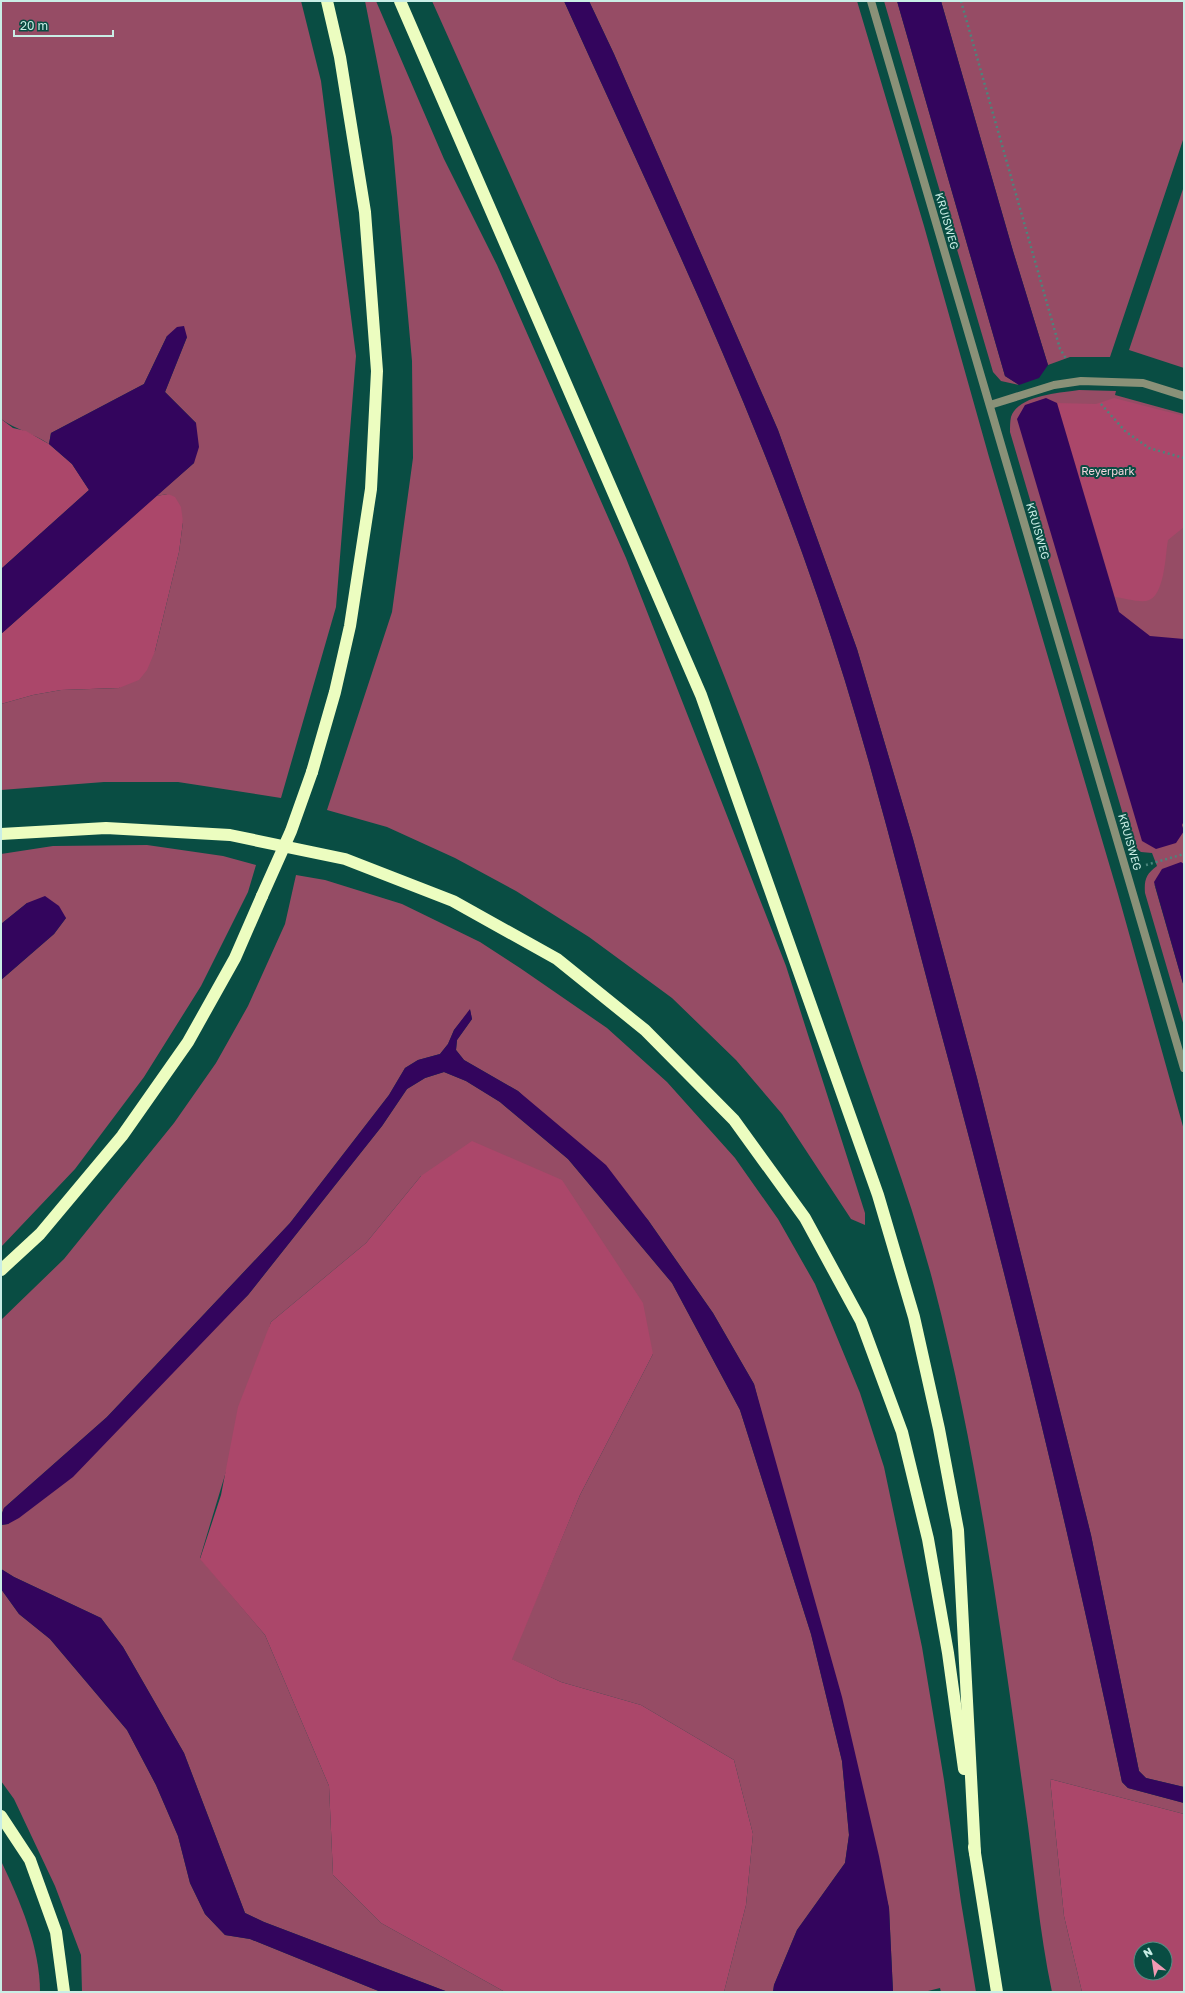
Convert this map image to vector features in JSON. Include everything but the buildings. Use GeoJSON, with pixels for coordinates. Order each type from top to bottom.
{"type":"FeatureCollection","features":[{"type":"Feature","properties":{"kind":"highway"},"geometry":{"type":"LineString","coordinates":[[1,1270],[40,1234],[122,1136],[188,1042],[235,958],[291,831],[312,772],[335,692],[350,626],[371,489],[377,371],[365,212],[340,57],[327,1]]}},
{"type":"Feature","properties":{"kind":"highway"},"geometry":{"type":"LineString","coordinates":[[400,1],[701,695],[878,1195],[914,1317],[939,1429],[958,1530],[975,1853]]}},
{"type":"Feature","properties":{"kind":"highway"},"geometry":{"type":"LineString","coordinates":[[1,834],[106,828],[230,835],[345,859],[374,870],[453,901],[557,959],[645,1030],[734,1120],[805,1218],[861,1321],[902,1432],[928,1539],[948,1654],[975,1853],[997,1992]]}},
{"type":"Feature","properties":{"kind":"highway"},"geometry":{"type":"LineString","coordinates":[[1,1816],[30,1860],[56,1932],[64,1992]]}},
{"type":"Feature","properties":{"kind":"street","name":"KRUISWEG"},"geometry":{"type":"LineString","coordinates":[[871,1],[1184,1068]]}},
{"type":"Feature","properties":{"kind":"street"},"geometry":{"type":"LineString","coordinates":[[990,405],[1054,385],[1081,381],[1143,383],[1184,396]]}},
{"type":"Feature","properties":{"kind":"path"},"geometry":{"type":"LineString","coordinates":[[961,1],[1060,349],[1081,381],[1125,431],[1149,448],[1184,458]]}},
{"type":"Feature","properties":{"kind":"path"},"geometry":{"type":"LineString","coordinates":[[1126,870],[1184,854]]}},
{"type":"Feature","properties":{"kind":"green space"},"geometry":{"type":"Polygon","coordinates":[[[1,1],[301,1],[321,81],[356,356],[336,607],[281,798],[178,782],[104,782],[1,790],[1,704],[33,695],[61,690],[119,688],[155,651],[179,552],[183,522],[168,494],[156,496],[194,463],[196,423],[165,392],[187,337],[167,336],[144,384],[51,433],[49,444],[1,419],[1,1]]]}},
{"type":"Feature","properties":{"kind":"green space"},"geometry":{"type":"Polygon","coordinates":[[[365,1],[376,1],[444,159],[497,265],[626,558],[786,966],[865,1213],[865,1225],[851,1219],[782,1114],[736,1060],[672,998],[589,937],[516,891],[455,858],[387,827],[327,810],[392,612],[413,458],[412,361],[392,137],[365,1]]]}},
{"type":"Feature","properties":{"kind":"green space"},"geometry":{"type":"Polygon","coordinates":[[[432,1],[564,1],[665,222],[730,371],[791,522],[835,649],[881,805],[987,1205],[1058,1493],[1122,1782],[1128,1788],[1184,1803],[1184,1814],[1050,1779],[1064,1916],[1082,1992],[1052,1992],[1047,1969],[1007,1674],[976,1479],[950,1350],[915,1220],[758,764],[691,592],[545,253],[432,1]]]}},
{"type":"Feature","properties":{"kind":"green space"},"geometry":{"type":"Polygon","coordinates":[[[589,1],[857,1],[924,226],[989,457],[1118,894],[1184,1130],[1184,1787],[1146,1778],[1139,1771],[1091,1535],[977,1078],[913,839],[857,649],[778,430],[614,54],[589,1]]]}},
{"type":"Feature","properties":{"kind":"green space"},"geometry":{"type":"Polygon","coordinates":[[[884,1],[897,1],[1005,376],[1019,385],[1001,381],[993,372],[884,1]]]}},
{"type":"Feature","properties":{"kind":"green space"},"geometry":{"type":"Polygon","coordinates":[[[941,1],[1184,1],[1184,137],[1110,357],[1070,357],[1048,365],[1013,251],[941,1]]]}},
{"type":"Feature","properties":{"kind":"green space"},"geometry":{"type":"Polygon","coordinates":[[[1184,186],[1184,368],[1129,350],[1184,186]]]}},
{"type":"Feature","properties":{"kind":"green space","name":"Reyerpark"},"geometry":{"type":"Polygon","coordinates":[[[1079,390],[1116,391],[1115,395],[1184,414],[1184,950],[1154,883],[1184,987],[1184,1026],[1145,893],[1146,878],[1157,866],[1152,853],[1141,852],[1132,845],[1010,432],[1011,417],[1015,410],[1022,404],[1040,396],[1079,390]]]}},
{"type":"Feature","properties":{"kind":"green space"},"geometry":{"type":"Polygon","coordinates":[[[1114,398],[1184,416],[1184,527],[1168,540],[1161,585],[1152,598],[1146,601],[1115,597],[1057,403],[1096,404],[1114,398]]]}},
{"type":"Feature","properties":{"kind":"green space"},"geometry":{"type":"Polygon","coordinates":[[[1,419],[13,428],[26,431],[49,444],[72,464],[89,490],[1,569],[1,419]]]}},
{"type":"Feature","properties":{"kind":"green space"},"geometry":{"type":"Polygon","coordinates":[[[168,494],[175,497],[181,507],[183,522],[179,552],[155,651],[147,670],[139,680],[119,688],[61,690],[33,695],[1,704],[1,634],[156,496],[168,494]]]}},
{"type":"Feature","properties":{"kind":"green space"},"geometry":{"type":"Polygon","coordinates":[[[147,845],[223,856],[256,865],[248,892],[201,986],[144,1077],[75,1169],[1,1247],[1,980],[54,934],[66,918],[27,903],[1,924],[1,854],[53,846],[147,845]]]}},
{"type":"Feature","properties":{"kind":"green space"},"geometry":{"type":"Polygon","coordinates":[[[296,875],[325,880],[402,904],[480,942],[607,1028],[667,1082],[735,1158],[778,1219],[815,1284],[860,1393],[884,1467],[922,1647],[976,1992],[941,1992],[940,1988],[924,1992],[893,1992],[889,1908],[754,1384],[713,1313],[648,1220],[518,1091],[464,1060],[456,1050],[457,1040],[472,1019],[470,1010],[454,1030],[448,1044],[440,1054],[418,1060],[405,1068],[389,1095],[290,1223],[107,1417],[4,1508],[1,1516],[1,1320],[64,1259],[174,1123],[216,1063],[248,1006],[285,924],[296,875]]]}},
{"type":"Feature","properties":{"kind":"green space"},"geometry":{"type":"Polygon","coordinates":[[[444,1072],[466,1081],[500,1102],[568,1159],[672,1283],[740,1410],[811,1634],[842,1761],[849,1835],[845,1863],[797,1930],[774,1985],[773,1992],[724,1992],[746,1905],[753,1834],[734,1760],[641,1705],[561,1682],[511,1659],[580,1495],[653,1354],[421,1176],[366,1243],[271,1322],[200,1558],[265,1635],[329,1786],[333,1875],[381,1923],[505,1992],[448,1992],[264,1922],[245,1913],[184,1753],[123,1647],[101,1618],[14,1577],[1,1569],[1,1525],[8,1524],[248,1295],[382,1126],[407,1089],[425,1078],[444,1072]]]}},
{"type":"Feature","properties":{"kind":"green space"},"geometry":{"type":"Polygon","coordinates":[[[472,1141],[562,1180],[643,1303],[653,1354],[580,1495],[512,1659],[561,1682],[641,1705],[734,1760],[753,1834],[746,1905],[724,1992],[505,1992],[381,1923],[333,1875],[329,1786],[265,1635],[200,1559],[221,1495],[238,1407],[271,1322],[366,1243],[421,1176],[472,1141]]]}},
{"type":"Feature","properties":{"kind":"green space"},"geometry":{"type":"Polygon","coordinates":[[[1,1589],[19,1614],[50,1639],[127,1730],[156,1785],[178,1836],[190,1883],[205,1914],[225,1935],[250,1939],[381,1992],[82,1992],[81,1955],[55,1886],[14,1799],[1,1781],[1,1589]]]}},
{"type":"Feature","properties":{"kind":"green space"},"geometry":{"type":"Polygon","coordinates":[[[1050,1779],[1184,1814],[1184,1992],[1082,1992],[1064,1916],[1050,1779]]]}},
{"type":"Feature","properties":{"kind":"green space"},"geometry":{"type":"Polygon","coordinates":[[[1,1861],[22,1908],[33,1941],[37,1958],[40,1992],[1,1992],[1,1861]]]}},
{"type":"Feature","properties":{"kind":"shaded area"},"geometry":{"type":"Polygon","coordinates":[[[564,1],[589,1],[614,54],[778,430],[857,649],[913,839],[977,1078],[1091,1535],[1139,1771],[1146,1778],[1184,1787],[1184,1803],[1128,1788],[1122,1782],[1058,1493],[987,1205],[881,805],[835,649],[791,522],[730,371],[665,222],[564,1]]]}},
{"type":"Feature","properties":{"kind":"shaded area"},"geometry":{"type":"Polygon","coordinates":[[[897,1],[941,1],[1013,251],[1048,365],[1039,378],[1019,385],[1005,376],[897,1]]]}},
{"type":"Feature","properties":{"kind":"shaded area"},"geometry":{"type":"Polygon","coordinates":[[[184,326],[187,337],[165,392],[196,423],[199,447],[194,463],[1,634],[1,569],[89,490],[72,464],[49,444],[51,433],[144,384],[167,336],[177,327],[184,326]]]}},
{"type":"Feature","properties":{"kind":"shaded area"},"geometry":{"type":"Polygon","coordinates":[[[1046,398],[1057,403],[1119,612],[1150,636],[1184,639],[1184,821],[1182,825],[1184,831],[1176,843],[1156,849],[1142,841],[1017,419],[1025,405],[1046,398]]]}},
{"type":"Feature","properties":{"kind":"shaded area"},"geometry":{"type":"Polygon","coordinates":[[[1181,862],[1184,864],[1184,987],[1154,882],[1162,869],[1181,862]]]}},
{"type":"Feature","properties":{"kind":"shaded area"},"geometry":{"type":"Polygon","coordinates":[[[45,896],[59,906],[66,918],[54,934],[1,980],[1,924],[27,903],[45,896]]]}},
{"type":"Feature","properties":{"kind":"shaded area"},"geometry":{"type":"Polygon","coordinates":[[[470,1009],[472,1019],[457,1040],[456,1050],[464,1060],[518,1091],[606,1165],[648,1220],[713,1313],[754,1384],[842,1697],[879,1856],[889,1908],[893,1992],[773,1992],[774,1985],[797,1930],[845,1863],[849,1835],[842,1761],[811,1634],[740,1410],[672,1283],[568,1159],[500,1102],[466,1081],[444,1072],[425,1078],[407,1089],[382,1126],[248,1295],[73,1477],[19,1518],[8,1524],[1,1525],[1,1516],[4,1508],[107,1417],[290,1223],[389,1095],[405,1068],[418,1060],[440,1054],[448,1044],[454,1030],[470,1009]]]}},
{"type":"Feature","properties":{"kind":"shaded area"},"geometry":{"type":"Polygon","coordinates":[[[1,1569],[14,1577],[101,1618],[123,1647],[184,1753],[245,1913],[264,1922],[448,1992],[381,1992],[250,1939],[225,1935],[205,1914],[190,1883],[178,1836],[156,1785],[127,1730],[50,1639],[19,1614],[1,1589],[1,1569]]]}}]}
